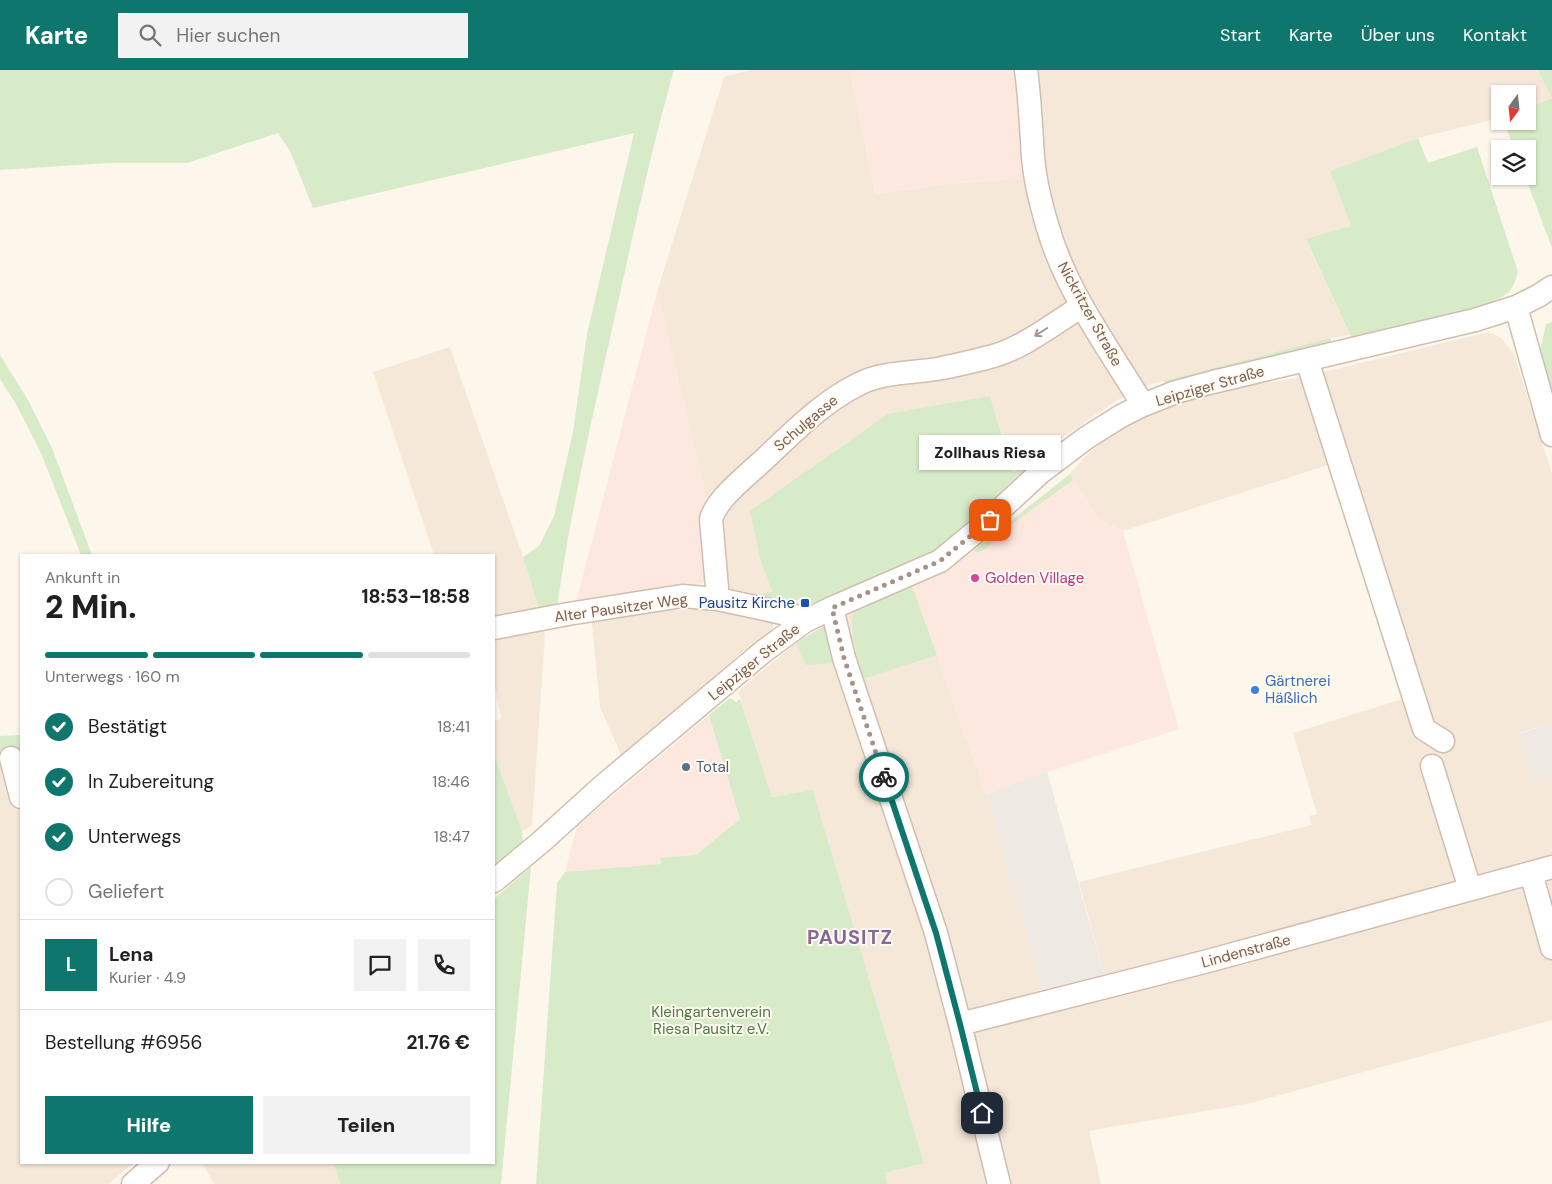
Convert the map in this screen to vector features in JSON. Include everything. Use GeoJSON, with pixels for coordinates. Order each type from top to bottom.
{"type":"FeatureCollection","features":[{"type":"Feature","properties":{"kind":"street","name":"Nickritzer Straße"},"geometry":{"type":"LineString","coordinates":[[1026,70],[1033,139],[1033,158],[1041,202],[1058,257],[1072,289],[1143,405]]}},
{"type":"Feature","properties":{"kind":"street","name":"Leipziger Straße"},"geometry":{"type":"LineString","coordinates":[[495,880],[541,842],[604,785],[764,651],[805,622],[832,608],[940,561],[979,530],[1041,472],[1101,427],[1143,405],[1176,392],[1475,320],[1516,307],[1538,296],[1552,286]]}},
{"type":"Feature","properties":{"kind":"street","name":"Schulgasse"},"geometry":{"type":"LineString","coordinates":[[718,599],[710,518],[716,506],[773,450],[826,404],[861,383],[878,377],[937,369],[988,358],[1017,346],[1082,306]]}},
{"type":"Feature","properties":{"kind":"street"},"geometry":{"type":"LineString","coordinates":[[1516,307],[1552,435]]}},
{"type":"Feature","properties":{"kind":"street"},"geometry":{"type":"LineString","coordinates":[[1307,360],[1424,729],[1443,741]]}},
{"type":"Feature","properties":{"kind":"street","name":"Alter Pausitzer Weg"},"geometry":{"type":"LineString","coordinates":[[495,628],[577,612],[682,596],[718,599],[796,616],[805,622]]}},
{"type":"Feature","properties":{"kind":"street"},"geometry":{"type":"LineString","coordinates":[[832,608],[844,658],[936,933],[999,1184]]}},
{"type":"Feature","properties":{"kind":"street"},"geometry":{"type":"LineString","coordinates":[[11,758],[20,792]]}},
{"type":"Feature","properties":{"kind":"street"},"geometry":{"type":"LineString","coordinates":[[1432,766],[1470,889]]}},
{"type":"Feature","properties":{"kind":"street","name":"Lindenstraße"},"geometry":{"type":"LineString","coordinates":[[960,1024],[1217,959],[1542,870],[1552,948]]}},
{"type":"Feature","properties":{"kind":"street"},"geometry":{"type":"LineString","coordinates":[[133,1184],[156,1164]]}},
{"type":"Feature","properties":{"kind":"shaded area"},"geometry":{"type":"Polygon","coordinates":[[[749,70],[850,70],[875,194],[948,184],[1025,178],[1021,149],[1016,70],[1538,70],[1552,98],[1536,105],[1536,85],[1491,85],[1491,120],[1418,138],[1330,171],[1351,226],[1306,240],[1350,335],[1331,338],[1148,385],[1114,402],[1048,448],[1009,456],[990,396],[761,562],[772,591],[740,599],[704,583],[708,573],[709,508],[657,292],[724,77],[749,70]]]}},
{"type":"Feature","properties":{"kind":"shaded area"},"geometry":{"type":"Polygon","coordinates":[[[850,70],[1016,70],[1021,149],[1025,178],[948,184],[875,194],[850,70]]]}},
{"type":"Feature","properties":{"kind":"shaded area"},"geometry":{"type":"Polygon","coordinates":[[[657,292],[709,508],[708,574],[704,583],[575,606],[657,292]]]}},
{"type":"Feature","properties":{"kind":"shaded area"},"geometry":{"type":"Polygon","coordinates":[[[1489,332],[1501,338],[1514,354],[1552,474],[1552,723],[1519,733],[1534,781],[1552,775],[1552,1020],[1251,1103],[1089,1131],[1101,1184],[887,1184],[885,1173],[924,1163],[813,790],[772,797],[738,691],[796,643],[824,626],[912,586],[986,794],[1044,994],[1105,978],[1079,882],[1312,825],[1309,816],[1317,814],[1293,733],[1406,698],[1331,464],[1123,531],[1100,520],[1070,474],[1084,458],[1108,437],[1154,412],[1206,393],[1303,377],[1489,332]]]}},
{"type":"Feature","properties":{"kind":"shaded area"},"geometry":{"type":"Polygon","coordinates":[[[450,347],[523,557],[540,612],[495,622],[495,554],[434,554],[373,372],[450,347]]]}},
{"type":"Feature","properties":{"kind":"shaded area"},"geometry":{"type":"Polygon","coordinates":[[[1070,474],[1100,520],[1123,531],[1179,729],[986,794],[912,586],[974,550],[1070,474]]]}},
{"type":"Feature","properties":{"kind":"shaded area"},"geometry":{"type":"Polygon","coordinates":[[[699,601],[773,622],[773,627],[771,631],[740,654],[623,760],[600,707],[591,615],[699,601]]]}},
{"type":"Feature","properties":{"kind":"shaded area"},"geometry":{"type":"Polygon","coordinates":[[[542,630],[545,634],[532,826],[522,831],[495,757],[495,721],[501,719],[495,686],[495,638],[542,630]]]}},
{"type":"Feature","properties":{"kind":"shaded area","name":"Total"},"geometry":{"type":"Polygon","coordinates":[[[709,715],[741,819],[696,855],[660,858],[661,864],[565,872],[577,826],[709,715]]]}},
{"type":"Feature","properties":{"kind":"shaded area"},"geometry":{"type":"Polygon","coordinates":[[[1552,723],[1552,775],[1534,781],[1519,734],[1552,723]]]}},
{"type":"Feature","properties":{"kind":"shaded area"},"geometry":{"type":"Polygon","coordinates":[[[0,766],[20,766],[20,1164],[133,1164],[108,1184],[0,1184],[0,766]]]}},
{"type":"Feature","properties":{"kind":"shaded area"},"geometry":{"type":"Polygon","coordinates":[[[1047,772],[1105,978],[1044,994],[986,794],[1047,772]]]}},
{"type":"Feature","properties":{"kind":"shaded area"},"geometry":{"type":"Polygon","coordinates":[[[203,1164],[334,1164],[340,1184],[214,1184],[203,1164]]]}},
{"type":"Feature","properties":{"kind":"green space"},"geometry":{"type":"Polygon","coordinates":[[[0,70],[674,70],[657,133],[589,431],[568,537],[557,608],[540,612],[523,557],[539,546],[554,516],[573,432],[587,334],[634,133],[313,208],[290,151],[278,133],[187,163],[109,163],[0,170],[0,70]]]}},
{"type":"Feature","properties":{"kind":"green space"},"geometry":{"type":"Polygon","coordinates":[[[1538,70],[1552,70],[1552,98],[1538,70]]]}},
{"type":"Feature","properties":{"kind":"green space"},"geometry":{"type":"Polygon","coordinates":[[[1552,98],[1552,248],[1528,185],[1536,185],[1536,140],[1511,140],[1507,130],[1536,130],[1536,105],[1552,98]]]}},
{"type":"Feature","properties":{"kind":"green space"},"geometry":{"type":"Polygon","coordinates":[[[1418,138],[1428,163],[1477,147],[1518,272],[1509,292],[1480,307],[1353,341],[1306,239],[1351,226],[1330,171],[1418,138]]]}},
{"type":"Feature","properties":{"kind":"green space"},"geometry":{"type":"Polygon","coordinates":[[[1552,322],[1552,408],[1543,374],[1541,347],[1546,324],[1552,322]]]}},
{"type":"Feature","properties":{"kind":"green space"},"geometry":{"type":"Polygon","coordinates":[[[1331,338],[1330,346],[1168,386],[1163,381],[1331,338]]]}},
{"type":"Feature","properties":{"kind":"green space"},"geometry":{"type":"Polygon","coordinates":[[[0,355],[28,400],[52,448],[92,554],[81,554],[41,453],[16,404],[0,379],[0,355]]]}},
{"type":"Feature","properties":{"kind":"green space"},"geometry":{"type":"Polygon","coordinates":[[[990,396],[1013,472],[1028,466],[1030,468],[1013,488],[930,555],[824,600],[803,605],[802,600],[789,600],[789,607],[740,599],[772,591],[761,562],[750,511],[888,414],[990,396]]]}},
{"type":"Feature","properties":{"kind":"green space"},"geometry":{"type":"Polygon","coordinates":[[[1070,474],[1073,480],[1011,525],[986,548],[977,553],[974,550],[1070,474]]]}},
{"type":"Feature","properties":{"kind":"green space"},"geometry":{"type":"Polygon","coordinates":[[[912,586],[937,655],[863,679],[853,636],[852,619],[854,612],[912,586]]]}},
{"type":"Feature","properties":{"kind":"green space"},"geometry":{"type":"Polygon","coordinates":[[[824,626],[827,630],[835,663],[806,665],[796,643],[824,626]]]}},
{"type":"Feature","properties":{"kind":"green space","name":"Kleingartenverein Riesa Pausitz e.V."},"geometry":{"type":"Polygon","coordinates":[[[730,698],[736,702],[740,699],[772,797],[813,790],[924,1163],[885,1173],[887,1184],[536,1184],[557,883],[565,872],[661,864],[660,858],[696,855],[740,819],[709,715],[730,698]]]}},
{"type":"Feature","properties":{"kind":"green space"},"geometry":{"type":"Polygon","coordinates":[[[20,735],[20,750],[0,751],[0,736],[20,735]]]}},
{"type":"Feature","properties":{"kind":"green space"},"geometry":{"type":"Polygon","coordinates":[[[495,757],[522,831],[523,843],[495,867],[495,757]]]}},
{"type":"Feature","properties":{"kind":"green space"},"geometry":{"type":"Polygon","coordinates":[[[531,867],[501,1184],[340,1184],[334,1164],[495,1164],[495,898],[531,867]]]}},
{"type":"Feature","properties":{"kind":"way so far"},"geometry":{"type":"LineString","coordinates":[[884,777],[844,658],[832,608],[940,561],[990,520]]}},
{"type":"Feature","properties":{"kind":"place","name":"Zollhaus Riesa"},"geometry":{"type":"Point","coordinates":[990,520]}},
{"type":"Feature","properties":{"kind":"place","name":"Golden Village"},"geometry":{"type":"Point","coordinates":[975,578]}},
{"type":"Feature","properties":{"kind":"place","name":"Pausitz Kirche"},"geometry":{"type":"Point","coordinates":[805,603]}},
{"type":"Feature","properties":{"kind":"place","name":"Gärtnerei Häßlich"},"geometry":{"type":"Point","coordinates":[1255,690]}},
{"type":"Feature","properties":{"kind":"place","name":"Total"},"geometry":{"type":"Point","coordinates":[686,767]}},
{"type":"Feature","properties":{"kind":"district","name":"PAUSITZ"},"geometry":{"type":"Point","coordinates":[850,937]}},
{"type":"Feature","properties":{"kind":"route"},"geometry":{"type":"LineString","coordinates":[[884,777],[936,933],[982,1113]]}}]}
